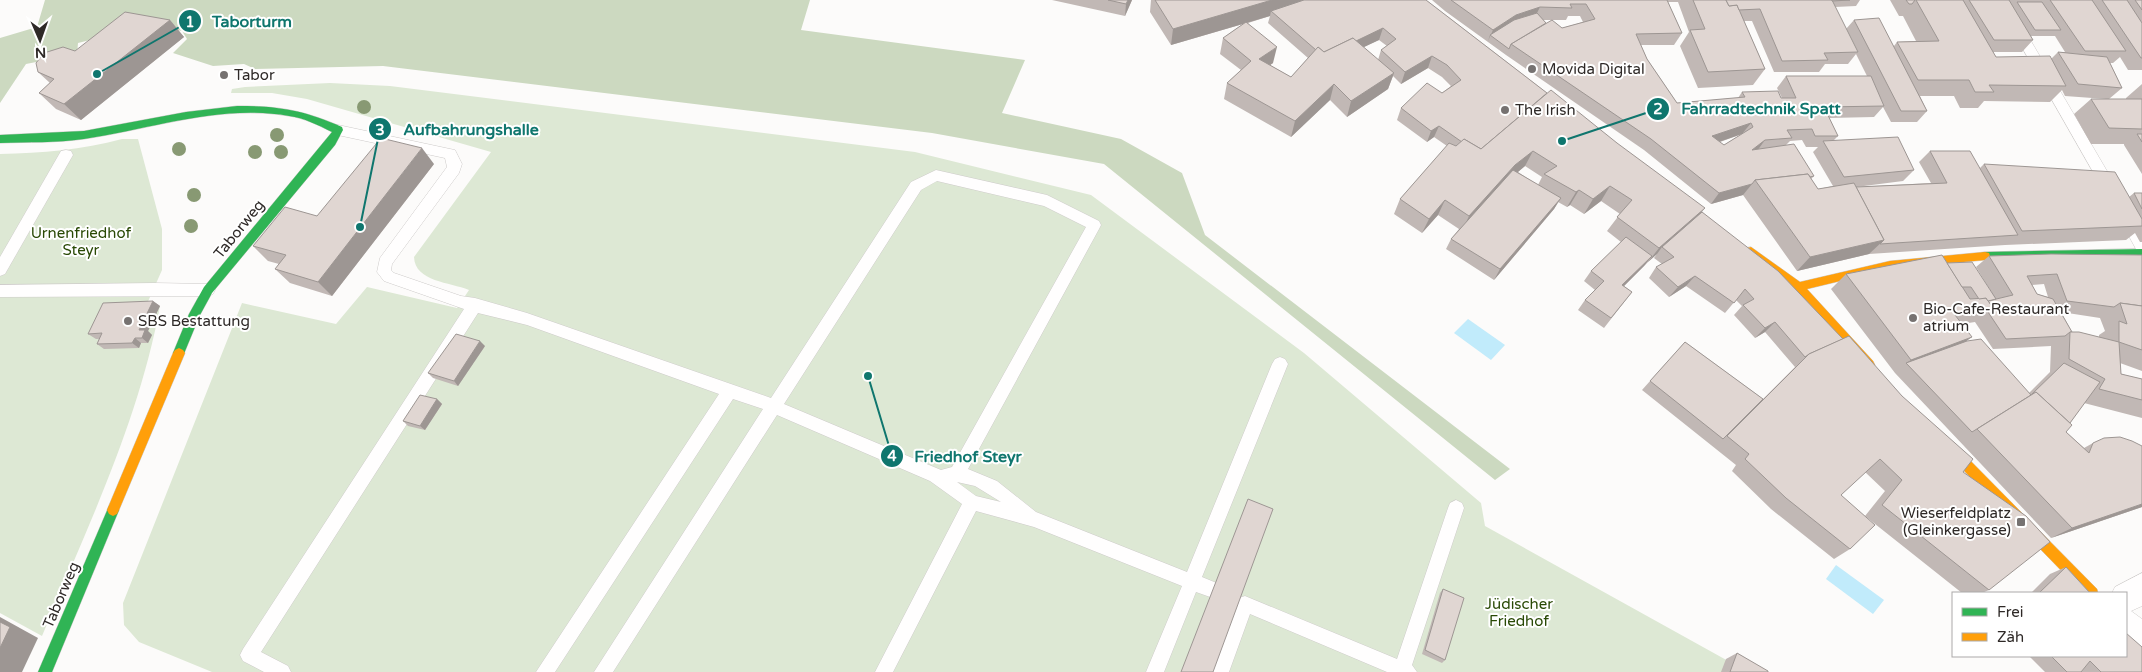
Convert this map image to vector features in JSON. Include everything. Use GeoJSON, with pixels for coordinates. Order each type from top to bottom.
{"type":"FeatureCollection","features":[{"type":"Feature","properties":{"kind":"street"},"geometry":{"type":"LineString","coordinates":[[0,139],[59,138],[94,134],[200,112],[246,109],[288,112],[305,116],[338,130]]}},
{"type":"Feature","properties":{"kind":"street","name":"Taborweg"},"geometry":{"type":"LineString","coordinates":[[45,672],[195,314],[208,290],[331,142],[338,130]]}},
{"type":"Feature","properties":{"kind":"street"},"geometry":{"type":"LineString","coordinates":[[1742,244],[1798,287],[1879,376]]}},
{"type":"Feature","properties":{"kind":"street"},"geometry":{"type":"LineString","coordinates":[[1798,287],[1858,271],[1892,265],[1996,256],[2142,253]]}},
{"type":"Feature","properties":{"kind":"street"},"geometry":{"type":"LineString","coordinates":[[1933,431],[2091,592]]}},
{"type":"Feature","properties":{"kind":"street"},"geometry":{"type":"LineString","coordinates":[[2127,597],[2142,588]]}},
{"type":"Feature","properties":{"kind":"street"},"geometry":{"type":"LineString","coordinates":[[2127,626],[2142,641]]}},
{"type":"Feature","properties":{"kind":"lane"},"geometry":{"type":"LineString","coordinates":[[2001,0],[2055,91],[2142,248]]}},
{"type":"Feature","properties":{"kind":"lane"},"geometry":{"type":"LineString","coordinates":[[338,130],[450,154],[454,158],[454,169],[385,262],[384,272],[389,277],[461,302],[475,304],[527,320],[773,406],[936,476],[972,502],[1034,519],[1213,590]]}},
{"type":"Feature","properties":{"kind":"lane"},"geometry":{"type":"LineString","coordinates":[[0,270],[66,155]]}},
{"type":"Feature","properties":{"kind":"lane"},"geometry":{"type":"LineString","coordinates":[[603,672],[916,186],[936,175],[1047,201],[1094,225],[957,473]]}},
{"type":"Feature","properties":{"kind":"lane"},"geometry":{"type":"LineString","coordinates":[[0,291],[208,290]]}},
{"type":"Feature","properties":{"kind":"lane"},"geometry":{"type":"LineString","coordinates":[[282,672],[249,655],[475,304]]}},
{"type":"Feature","properties":{"kind":"lane"},"geometry":{"type":"LineString","coordinates":[[1155,672],[1280,364]]}},
{"type":"Feature","properties":{"kind":"lane"},"geometry":{"type":"LineString","coordinates":[[545,672],[730,391]]}},
{"type":"Feature","properties":{"kind":"lane"},"geometry":{"type":"LineString","coordinates":[[936,476],[957,473],[978,479],[1002,493],[1034,519]]}},
{"type":"Feature","properties":{"kind":"lane"},"geometry":{"type":"LineString","coordinates":[[884,672],[972,502]]}},
{"type":"Feature","properties":{"kind":"lane"},"geometry":{"type":"LineString","coordinates":[[1220,672],[1245,604],[1405,671],[1456,508]]}},
{"type":"Feature","properties":{"kind":"green space"},"geometry":{"type":"Polygon","coordinates":[[[45,0],[810,0],[801,30],[1025,60],[1002,113],[1121,139],[1182,173],[1205,235],[1510,469],[1495,480],[1104,164],[932,133],[383,66],[255,69],[244,64],[213,66],[173,53],[187,39],[182,31],[138,22],[114,34],[78,43],[77,54],[26,64],[0,103],[0,38],[37,27],[45,0]]]}},
{"type":"Feature","properties":{"kind":"green space","name":"Jüdischer Friedhof"},"geometry":{"type":"Polygon","coordinates":[[[330,83],[390,86],[915,152],[1091,195],[1304,353],[1481,503],[1485,526],[1748,672],[212,672],[139,642],[124,625],[123,603],[242,303],[336,324],[367,287],[457,308],[469,290],[435,280],[420,272],[414,257],[491,152],[307,99],[272,93],[231,93],[232,89],[245,87],[330,83]]]}},
{"type":"Feature","properties":{"kind":"green space","name":"Urnenfriedhof Steyr"},"geometry":{"type":"Polygon","coordinates":[[[122,139],[138,139],[162,229],[162,270],[146,306],[160,306],[151,349],[139,391],[110,474],[42,636],[0,613],[0,154],[62,150],[122,139]]]}},
{"type":"Feature","properties":{"kind":"water"},"geometry":{"type":"Polygon","coordinates":[[[1468,319],[1505,345],[1491,360],[1454,333],[1468,319]]]}},
{"type":"Feature","properties":{"kind":"water"},"geometry":{"type":"Polygon","coordinates":[[[1836,565],[1884,600],[1873,614],[1826,579],[1836,565]]]}},
{"type":"Feature","properties":{"kind":"building"},"geometry":{"type":"Polygon","coordinates":[[[1108,0],[1128,0],[1126,4],[1108,0]]]}},
{"type":"Feature","properties":{"kind":"building"},"geometry":{"type":"Polygon","coordinates":[[[1155,0],[1272,0],[1173,29],[1155,0]]]}},
{"type":"Feature","properties":{"kind":"building"},"geometry":{"type":"Polygon","coordinates":[[[1304,0],[1426,0],[1547,93],[1481,149],[1464,139],[1462,142],[1439,126],[1431,131],[1401,108],[1427,83],[1442,93],[1461,80],[1447,65],[1432,56],[1405,72],[1381,50],[1396,39],[1383,28],[1356,41],[1353,38],[1324,52],[1318,47],[1316,50],[1271,11],[1304,0]]]}},
{"type":"Feature","properties":{"kind":"building"},"geometry":{"type":"Polygon","coordinates":[[[1451,0],[1667,0],[1682,33],[1636,34],[1647,59],[1677,103],[1745,97],[1742,92],[1778,91],[1781,98],[1796,98],[1786,76],[1871,76],[1884,106],[1824,107],[1838,136],[1815,136],[1812,129],[1787,130],[1792,138],[1765,140],[1752,150],[1794,144],[1814,176],[1810,177],[1808,174],[1755,180],[1752,184],[1719,193],[1651,139],[1511,44],[1552,20],[1562,28],[1595,19],[1586,4],[1570,4],[1572,8],[1540,7],[1516,15],[1493,30],[1451,0]],[[1751,123],[1712,136],[1724,145],[1753,127],[1751,123]]]}},
{"type":"Feature","properties":{"kind":"building"},"geometry":{"type":"Polygon","coordinates":[[[1693,0],[1726,0],[1729,6],[1737,5],[1765,69],[1708,72],[1690,30],[1705,29],[1693,0]]]}},
{"type":"Feature","properties":{"kind":"building"},"geometry":{"type":"Polygon","coordinates":[[[1726,0],[1832,0],[1858,52],[1824,53],[1828,60],[1782,61],[1760,9],[1739,10],[1737,5],[1729,6],[1726,0]]]}},
{"type":"Feature","properties":{"kind":"building"},"geometry":{"type":"Polygon","coordinates":[[[1906,0],[1915,0],[1912,4],[1909,4],[1906,0]]]}},
{"type":"Feature","properties":{"kind":"building"},"geometry":{"type":"Polygon","coordinates":[[[1916,0],[1963,0],[1996,57],[2050,56],[2066,86],[1989,85],[1994,92],[1975,92],[1969,80],[1918,80],[1897,42],[1939,41],[1916,0]]]}},
{"type":"Feature","properties":{"kind":"building"},"geometry":{"type":"Polygon","coordinates":[[[1969,0],[2009,0],[2033,40],[1994,40],[1969,0]]]}},
{"type":"Feature","properties":{"kind":"building"},"geometry":{"type":"Polygon","coordinates":[[[2050,0],[2092,0],[2126,51],[2085,51],[2050,0]]]}},
{"type":"Feature","properties":{"kind":"building"},"geometry":{"type":"Polygon","coordinates":[[[2102,0],[2127,0],[2142,23],[2142,58],[2141,58],[2102,0]]]}},
{"type":"Feature","properties":{"kind":"building"},"geometry":{"type":"Polygon","coordinates":[[[2135,0],[2142,0],[2142,10],[2135,0]]]}},
{"type":"Feature","properties":{"kind":"building"},"geometry":{"type":"Polygon","coordinates":[[[2017,2],[2042,2],[2061,30],[2035,30],[2017,2]]]}},
{"type":"Feature","properties":{"kind":"building"},"geometry":{"type":"Polygon","coordinates":[[[125,12],[170,20],[64,104],[39,93],[54,79],[38,72],[36,63],[44,53],[63,47],[75,51],[125,12]]]}},
{"type":"Feature","properties":{"kind":"building"},"geometry":{"type":"Polygon","coordinates":[[[1537,13],[1546,23],[1511,44],[1509,49],[1490,35],[1514,20],[1537,13]]]}},
{"type":"Feature","properties":{"kind":"building"},"geometry":{"type":"Polygon","coordinates":[[[1879,18],[1927,111],[1901,111],[1854,20],[1879,18]]]}},
{"type":"Feature","properties":{"kind":"building"},"geometry":{"type":"Polygon","coordinates":[[[1246,22],[1277,47],[1259,59],[1291,77],[1318,47],[1324,52],[1353,38],[1394,73],[1351,101],[1334,84],[1295,121],[1227,83],[1251,61],[1223,38],[1246,22]]]}},
{"type":"Feature","properties":{"kind":"building"},"geometry":{"type":"Polygon","coordinates":[[[2058,52],[2107,57],[2122,88],[2078,84],[2058,52]]]}},
{"type":"Feature","properties":{"kind":"building"},"geometry":{"type":"Polygon","coordinates":[[[1551,90],[1617,143],[1705,208],[1659,248],[1617,217],[1632,200],[1610,186],[1593,199],[1579,190],[1576,192],[1544,174],[1557,166],[1533,151],[1515,165],[1469,216],[1445,200],[1429,219],[1400,199],[1449,143],[1456,146],[1464,139],[1481,149],[1551,90]]]}},
{"type":"Feature","properties":{"kind":"building"},"geometry":{"type":"Polygon","coordinates":[[[2091,99],[2142,99],[2142,129],[2109,128],[2091,99]]]}},
{"type":"Feature","properties":{"kind":"building"},"geometry":{"type":"Polygon","coordinates":[[[2137,134],[2142,134],[2142,142],[2137,134]]]}},
{"type":"Feature","properties":{"kind":"building"},"geometry":{"type":"Polygon","coordinates":[[[1898,137],[1914,170],[1844,177],[1823,141],[1898,137]]]}},
{"type":"Feature","properties":{"kind":"building"},"geometry":{"type":"Polygon","coordinates":[[[381,138],[422,148],[318,282],[275,269],[286,255],[253,246],[285,207],[317,216],[381,138]]]}},
{"type":"Feature","properties":{"kind":"building"},"geometry":{"type":"Polygon","coordinates":[[[1930,151],[1970,151],[2018,235],[1880,244],[1884,240],[1856,187],[1947,183],[1930,151]]]}},
{"type":"Feature","properties":{"kind":"building"},"geometry":{"type":"Polygon","coordinates":[[[1984,164],[2115,172],[2142,219],[2142,226],[2022,231],[1984,164]]]}},
{"type":"Feature","properties":{"kind":"building"},"geometry":{"type":"Polygon","coordinates":[[[1513,170],[1561,198],[1500,269],[1451,239],[1513,170]]]}},
{"type":"Feature","properties":{"kind":"building"},"geometry":{"type":"Polygon","coordinates":[[[1808,174],[1818,189],[1854,183],[1884,240],[1810,257],[1755,180],[1808,174]]]}},
{"type":"Feature","properties":{"kind":"building"},"geometry":{"type":"Polygon","coordinates":[[[2134,193],[2142,193],[2142,209],[2134,193]]]}},
{"type":"Feature","properties":{"kind":"building"},"geometry":{"type":"Polygon","coordinates":[[[1702,212],[1778,271],[1843,339],[1805,357],[1775,322],[1765,328],[1743,305],[1754,299],[1745,289],[1734,303],[1695,276],[1678,287],[1656,267],[1674,257],[1662,247],[1702,212]]]}},
{"type":"Feature","properties":{"kind":"building"},"geometry":{"type":"Polygon","coordinates":[[[1626,237],[1652,256],[1622,285],[1632,292],[1611,318],[1585,300],[1604,281],[1591,271],[1626,237]]]}},
{"type":"Feature","properties":{"kind":"building"},"geometry":{"type":"Polygon","coordinates":[[[2051,254],[2142,255],[2142,306],[2120,303],[2114,307],[2067,301],[2057,274],[2027,276],[2037,294],[2053,299],[2072,332],[2065,336],[2006,339],[1988,312],[1993,308],[1988,301],[2013,295],[1989,256],[2051,254]]]}},
{"type":"Feature","properties":{"kind":"building","name":"Bio-Cafe-Restaurant atrium"},"geometry":{"type":"Polygon","coordinates":[[[1942,255],[1970,299],[1986,298],[1993,308],[1955,315],[1972,337],[1911,360],[1846,274],[1942,255]]]}},
{"type":"Feature","properties":{"kind":"building"},"geometry":{"type":"Polygon","coordinates":[[[1972,262],[1996,299],[1988,301],[1986,298],[1979,299],[1971,287],[1962,287],[1947,263],[1972,262]]]}},
{"type":"Feature","properties":{"kind":"building","name":"SBS Bestattung"},"geometry":{"type":"Polygon","coordinates":[[[153,301],[139,330],[145,330],[142,338],[135,338],[132,343],[97,344],[102,333],[88,334],[103,303],[153,301]]]}},
{"type":"Feature","properties":{"kind":"building"},"geometry":{"type":"Polygon","coordinates":[[[2120,303],[2142,306],[2142,350],[2119,342],[2119,321],[2127,324],[2120,303]]]}},
{"type":"Feature","properties":{"kind":"building"},"geometry":{"type":"Polygon","coordinates":[[[2070,332],[2079,332],[2119,342],[2121,374],[2142,379],[2142,400],[2099,389],[2105,379],[2069,359],[2070,332]]]}},
{"type":"Feature","properties":{"kind":"building"},"geometry":{"type":"Polygon","coordinates":[[[456,334],[480,341],[454,381],[428,373],[456,334]]]}},
{"type":"Feature","properties":{"kind":"building"},"geometry":{"type":"Polygon","coordinates":[[[1849,336],[1902,396],[1973,459],[1963,472],[2026,516],[2050,542],[1989,590],[1882,505],[1902,480],[1880,459],[1841,495],[1875,525],[1850,549],[1786,498],[1745,459],[1749,454],[1727,436],[1809,354],[1849,336]]]}},
{"type":"Feature","properties":{"kind":"building"},"geometry":{"type":"Polygon","coordinates":[[[1981,339],[2031,395],[1972,432],[1906,363],[1967,341],[1981,339]]]}},
{"type":"Feature","properties":{"kind":"building"},"geometry":{"type":"Polygon","coordinates":[[[1685,342],[1763,399],[1723,439],[1650,381],[1685,342]]]}},
{"type":"Feature","properties":{"kind":"building"},"geometry":{"type":"Polygon","coordinates":[[[2064,363],[2100,382],[2070,423],[2036,392],[2031,395],[2064,363]]]}},
{"type":"Feature","properties":{"kind":"building"},"geometry":{"type":"Polygon","coordinates":[[[2036,392],[2072,425],[2066,432],[2089,453],[2093,443],[2104,438],[2120,437],[2142,446],[2142,504],[2072,528],[1977,429],[2036,392]]]}},
{"type":"Feature","properties":{"kind":"building"},"geometry":{"type":"Polygon","coordinates":[[[420,395],[437,399],[420,426],[403,421],[420,395]]]}},
{"type":"Feature","properties":{"kind":"building"},"geometry":{"type":"Polygon","coordinates":[[[1248,499],[1273,509],[1213,672],[1181,672],[1248,499]]]}},
{"type":"Feature","properties":{"kind":"building"},"geometry":{"type":"Polygon","coordinates":[[[2066,567],[2089,592],[2040,592],[2066,567]]]}},
{"type":"Feature","properties":{"kind":"building"},"geometry":{"type":"Polygon","coordinates":[[[1443,589],[1464,598],[1445,660],[1425,650],[1443,589]]]}},
{"type":"Feature","properties":{"kind":"building"},"geometry":{"type":"Polygon","coordinates":[[[0,622],[10,627],[0,648],[0,622]]]}},
{"type":"Feature","properties":{"kind":"building"},"geometry":{"type":"Polygon","coordinates":[[[2127,634],[2142,647],[2142,672],[2101,672],[2090,661],[2081,672],[2067,672],[2052,657],[2127,657],[2127,634]]]}},
{"type":"Feature","properties":{"kind":"building"},"geometry":{"type":"Polygon","coordinates":[[[1737,653],[1768,671],[1768,672],[1730,672],[1737,653]]]}},
{"type":"Feature","properties":{"kind":"traffic: fast"},"geometry":{"type":"LineString","coordinates":[[0,139],[84,135],[211,112],[262,109],[288,112],[307,117],[338,130],[331,142],[208,290],[195,314],[179,353]]}},
{"type":"Feature","properties":{"kind":"traffic: fast"},"geometry":{"type":"LineString","coordinates":[[1985,256],[2142,253]]}},
{"type":"Feature","properties":{"kind":"traffic: fast"},"geometry":{"type":"LineString","coordinates":[[45,672],[113,510]]}},
{"type":"Feature","properties":{"kind":"traffic: slow"},"geometry":{"type":"LineString","coordinates":[[1751,251],[1798,287],[1869,365]]}},
{"type":"Feature","properties":{"kind":"traffic: slow"},"geometry":{"type":"LineString","coordinates":[[1798,287],[1890,265],[1985,256]]}},
{"type":"Feature","properties":{"kind":"traffic: slow"},"geometry":{"type":"LineString","coordinates":[[113,510],[179,353]]}},
{"type":"Feature","properties":{"kind":"traffic: slow"},"geometry":{"type":"LineString","coordinates":[[1941,439],[2091,592]]}},
{"type":"Feature","properties":{"kind":"place","name":"Movida Digital"},"geometry":{"type":"Point","coordinates":[1532,69]}},
{"type":"Feature","properties":{"kind":"place","name":"Taborturm"},"geometry":{"type":"Point","coordinates":[97,74]}},
{"type":"Feature","properties":{"kind":"place","name":"Tabor"},"geometry":{"type":"Point","coordinates":[224,75]}},
{"type":"Feature","properties":{"kind":"place","name":"The Irish"},"geometry":{"type":"Point","coordinates":[1505,110]}},
{"type":"Feature","properties":{"kind":"place","name":"Fahrradtechnik Spatt"},"geometry":{"type":"Point","coordinates":[1562,141]}},
{"type":"Feature","properties":{"kind":"place","name":"Aufbahrungshalle"},"geometry":{"type":"Point","coordinates":[360,227]}},
{"type":"Feature","properties":{"kind":"place","name":"Bio-Cafe-Restaurant atrium"},"geometry":{"type":"Point","coordinates":[1913,318]}},
{"type":"Feature","properties":{"kind":"place","name":"SBS Bestattung"},"geometry":{"type":"Point","coordinates":[128,321]}},
{"type":"Feature","properties":{"kind":"place","name":"Friedhof Steyr"},"geometry":{"type":"Point","coordinates":[868,376]}},
{"type":"Feature","properties":{"kind":"place","name":"Wieserfeldplatz (Gleinkergasse)"},"geometry":{"type":"Point","coordinates":[2021,522]}}]}
